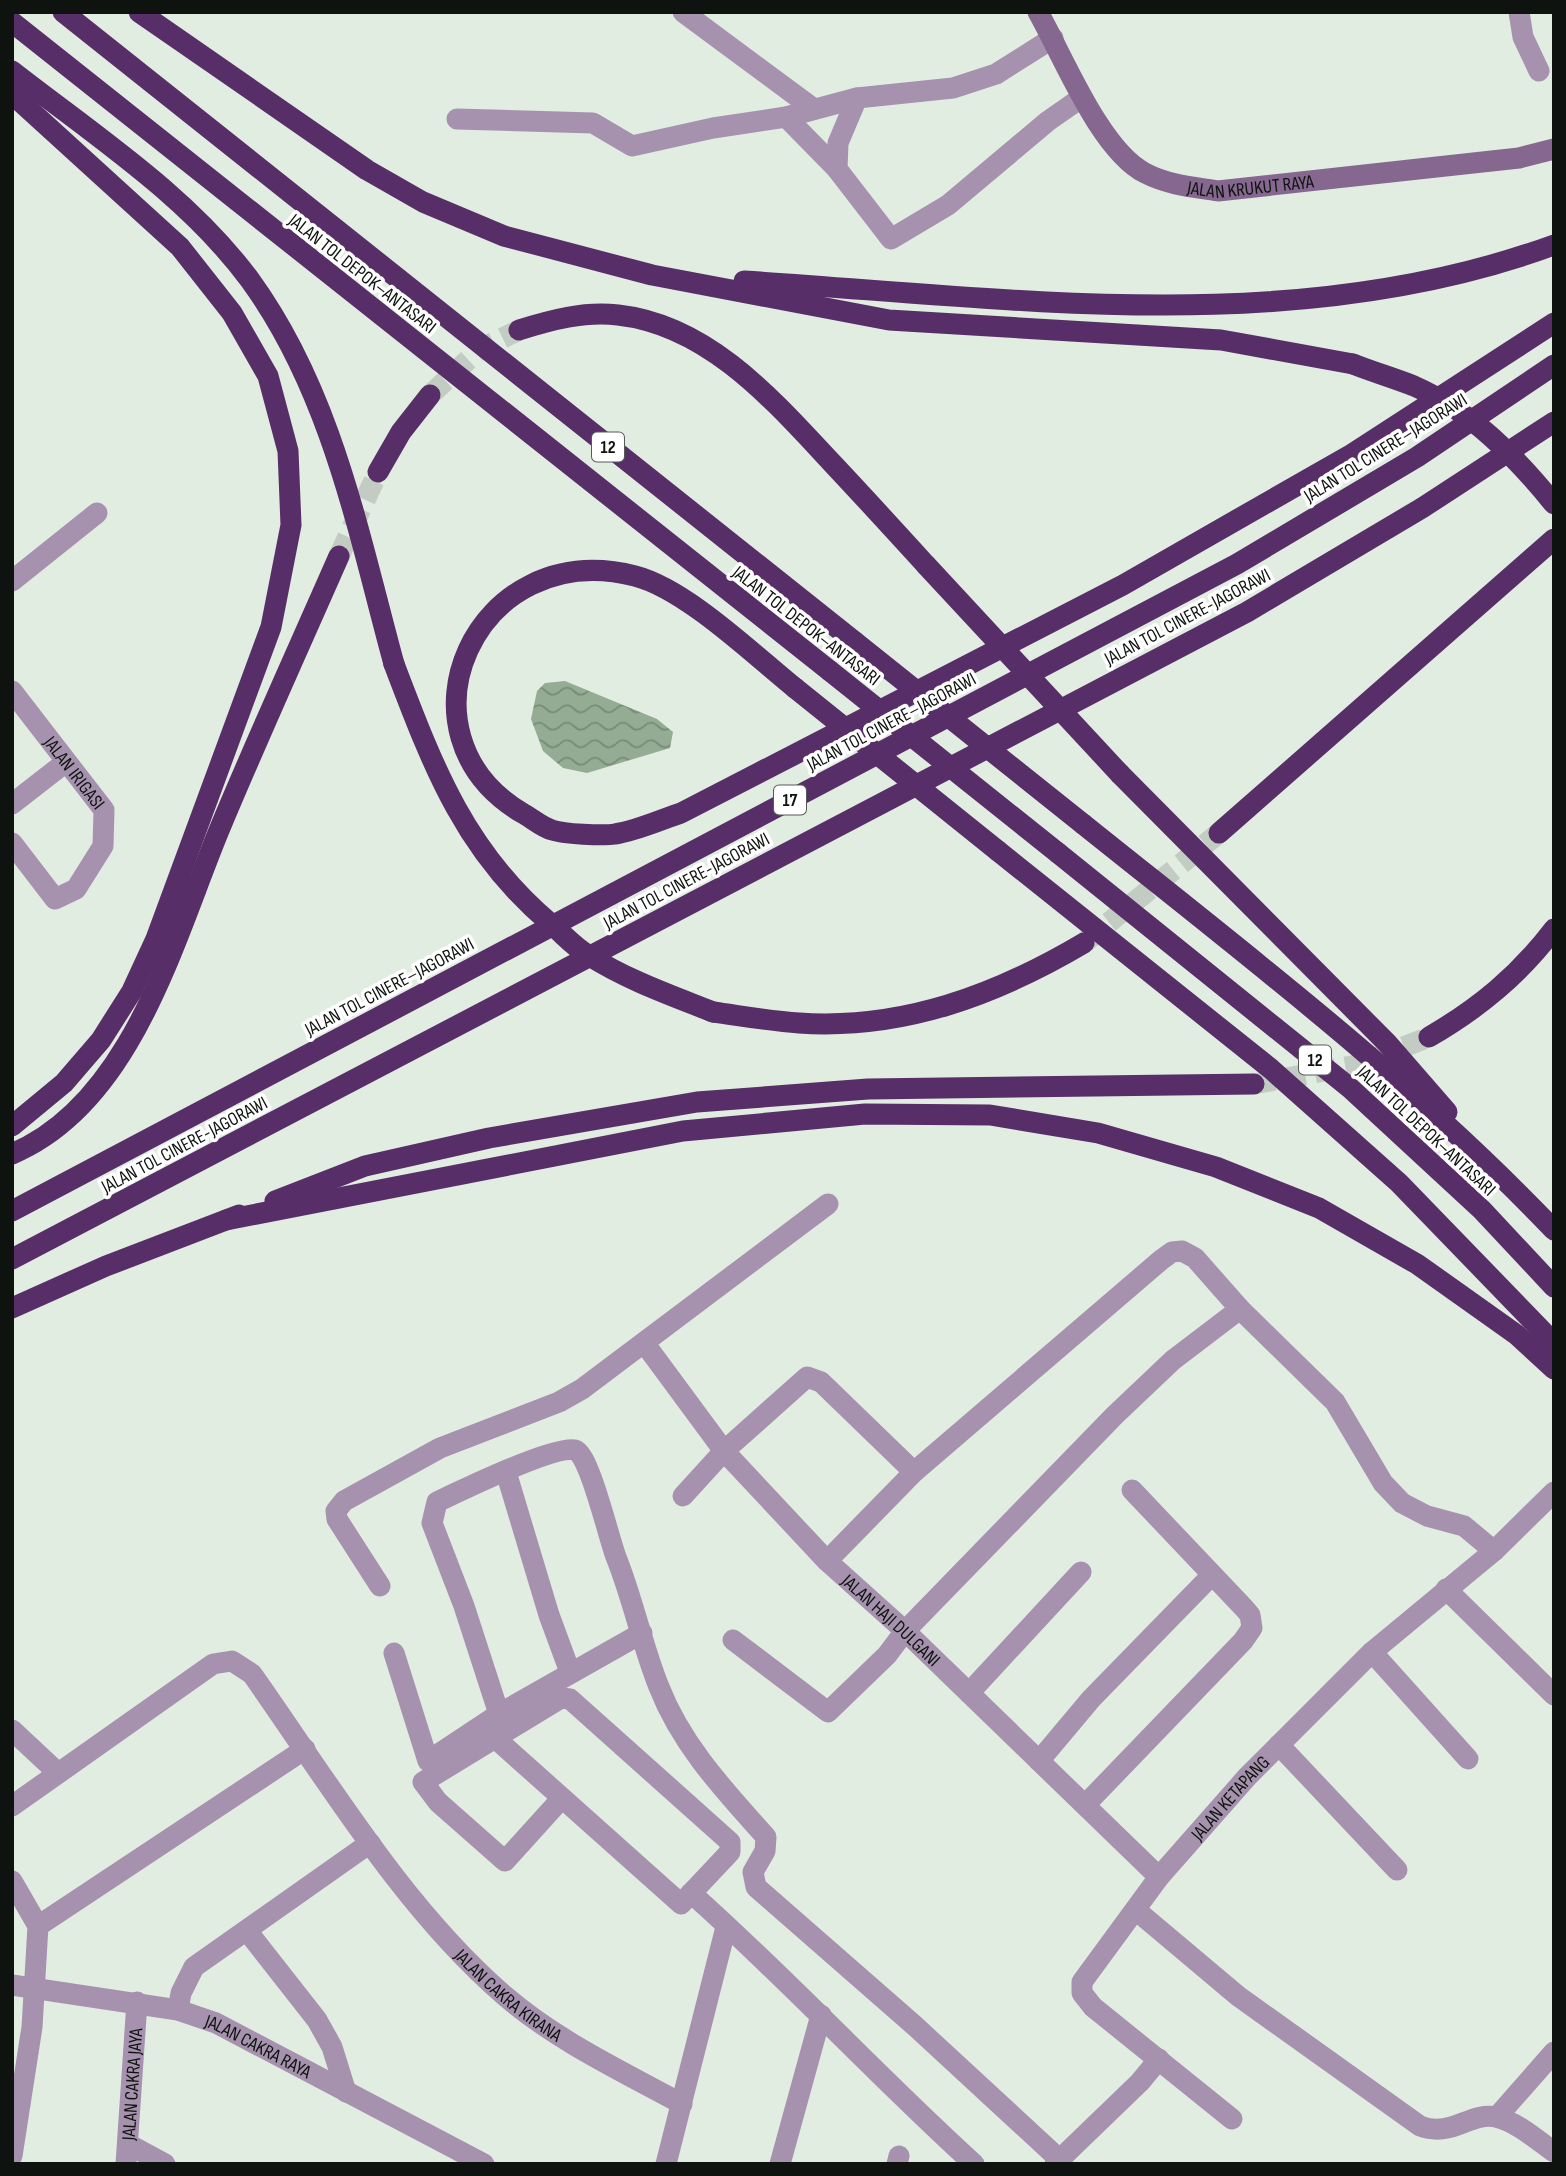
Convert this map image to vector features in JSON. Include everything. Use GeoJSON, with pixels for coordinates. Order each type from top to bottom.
{"type":"FeatureCollection","features":[{"type":"Feature","properties":{"kind":"highway","name":"JALAN TOL DEPOK–ANTASARI"},"geometry":{"type":"LineString","coordinates":[[63,12],[1321,1014],[1504,1177],[1554,1230]]}},
{"type":"Feature","properties":{"kind":"highway"},"geometry":{"type":"LineString","coordinates":[[139,12],[367,170],[423,202],[504,236],[652,275],[889,320],[1221,340],[1353,364],[1415,387],[1469,419],[1517,459],[1554,504]]}},
{"type":"Feature","properties":{"kind":"highway","name":"JALAN TOL DEPOK–ANTASARI"},"geometry":{"type":"LineString","coordinates":[[12,22],[830,671],[1350,1088],[1482,1210],[1554,1287]]}},
{"type":"Feature","properties":{"kind":"highway"},"geometry":{"type":"LineString","coordinates":[[12,71],[156,184],[203,228],[250,280],[304,369],[333,442],[394,664],[436,772],[464,825],[493,865],[528,905],[586,954],[645,986],[713,1012],[800,1023],[886,1020],[967,1002],[1037,971],[1084,943]]}},
{"type":"Feature","properties":{"kind":"highway"},"geometry":{"type":"LineString","coordinates":[[12,94],[180,247],[232,313],[268,376],[288,451],[290,526],[271,627],[156,939],[132,991],[101,1040],[64,1083],[12,1126]]}},
{"type":"Feature","properties":{"kind":"highway"},"geometry":{"type":"LineString","coordinates":[[652,275],[1145,307],[1265,304],[1409,285],[1510,261],[1554,245]]}},
{"type":"Feature","properties":{"kind":"highway"},"geometry":{"type":"LineString","coordinates":[[519,330],[562,317],[618,315],[665,327],[723,359],[768,393],[1120,774],[1387,1043],[1504,1177]]}},
{"type":"Feature","properties":{"kind":"highway"},"geometry":{"type":"LineString","coordinates":[[1554,323],[1352,454],[1123,585],[681,813],[615,834],[553,831],[511,807],[481,780],[464,748],[457,712],[461,669],[477,631],[499,604],[526,586],[565,572],[601,571],[637,576],[670,592],[795,688],[998,850],[1281,1077],[1399,1183],[1554,1343]]}},
{"type":"Feature","properties":{"kind":"highway","name":"JALAN TOL CINERE–JAGORAWI"},"geometry":{"type":"LineString","coordinates":[[12,1211],[1237,564],[1417,457],[1554,365]]}},
{"type":"Feature","properties":{"kind":"highway"},"geometry":{"type":"LineString","coordinates":[[378,472],[401,432],[430,395]]}},
{"type":"Feature","properties":{"kind":"highway","name":"JALAN TOL CINERE-JAGORAWI"},"geometry":{"type":"LineString","coordinates":[[12,1259],[1247,612],[1422,508],[1554,422]]}},
{"type":"Feature","properties":{"kind":"highway"},"geometry":{"type":"LineString","coordinates":[[1219,833],[1554,539]]}},
{"type":"Feature","properties":{"kind":"highway"},"geometry":{"type":"LineString","coordinates":[[12,1154],[36,1144],[82,1103],[122,1053],[152,999],[220,829],[339,556]]}},
{"type":"Feature","properties":{"kind":"highway"},"geometry":{"type":"LineString","coordinates":[[1429,1037],[1466,1016],[1502,987],[1554,929]]}},
{"type":"Feature","properties":{"kind":"highway"},"geometry":{"type":"LineString","coordinates":[[12,1308],[106,1266],[365,1166],[489,1138],[697,1102],[868,1089],[1254,1084]]}},
{"type":"Feature","properties":{"kind":"highway"},"geometry":{"type":"LineString","coordinates":[[226,1220],[683,1131],[865,1114],[990,1115],[1098,1133],[1216,1167],[1319,1208],[1418,1264],[1517,1335],[1554,1369]]}},
{"type":"Feature","properties":{"kind":"street"},"geometry":{"type":"LineString","coordinates":[[683,12],[814,110]]}},
{"type":"Feature","properties":{"kind":"street","name":"JALAN KRUKUT RAYA"},"geometry":{"type":"LineString","coordinates":[[1038,12],[1081,98],[1114,145],[1142,172],[1174,185],[1218,191],[1518,158],[1554,149]]}},
{"type":"Feature","properties":{"kind":"street"},"geometry":{"type":"LineString","coordinates":[[1519,12],[1523,37],[1539,71]]}},
{"type":"Feature","properties":{"kind":"street"},"geometry":{"type":"LineString","coordinates":[[457,119],[593,123],[632,146],[713,128],[786,117],[857,98],[953,88],[996,75],[1053,38]]}},
{"type":"Feature","properties":{"kind":"street"},"geometry":{"type":"LineString","coordinates":[[837,169],[838,143],[857,98]]}},
{"type":"Feature","properties":{"kind":"street"},"geometry":{"type":"LineString","coordinates":[[786,117],[837,169],[891,239],[948,205],[1048,121],[1081,98]]}},
{"type":"Feature","properties":{"kind":"street"},"geometry":{"type":"LineString","coordinates":[[12,581],[97,513]]}},
{"type":"Feature","properties":{"kind":"street","name":"JALAN IRIGASI"},"geometry":{"type":"LineString","coordinates":[[12,691],[104,810],[103,846],[76,889],[55,900],[12,843]]}},
{"type":"Feature","properties":{"kind":"street"},"geometry":{"type":"LineString","coordinates":[[12,804],[66,762]]}},
{"type":"Feature","properties":{"kind":"street"},"geometry":{"type":"LineString","coordinates":[[380,1586],[337,1519],[336,1511],[344,1501],[440,1448],[559,1402],[645,1344],[828,1204]]}},
{"type":"Feature","properties":{"kind":"street"},"geometry":{"type":"LineString","coordinates":[[827,1561],[914,1472],[1172,1252],[1182,1251],[1195,1258],[1240,1309],[1335,1402],[1393,1494],[1418,1513],[1464,1526],[1494,1551]]}},
{"type":"Feature","properties":{"kind":"street"},"geometry":{"type":"LineString","coordinates":[[733,1640],[828,1712],[887,1655],[905,1631],[1115,1415],[1173,1360],[1240,1309]]}},
{"type":"Feature","properties":{"kind":"street","name":"JALAN HAJI DULGANI"},"geometry":{"type":"LineString","coordinates":[[645,1344],[724,1451],[827,1561],[905,1631],[1159,1877]]}},
{"type":"Feature","properties":{"kind":"street"},"geometry":{"type":"LineString","coordinates":[[683,1496],[724,1451],[807,1377],[821,1382],[914,1472]]}},
{"type":"Feature","properties":{"kind":"street"},"geometry":{"type":"LineString","coordinates":[[499,1714],[464,1606],[432,1523],[437,1502],[562,1450],[576,1450],[583,1455],[659,1687],[684,1738],[723,1789],[766,1837],[765,1851],[753,1871],[757,1887],[1066,2158],[1159,2059]]}},
{"type":"Feature","properties":{"kind":"street"},"geometry":{"type":"LineString","coordinates":[[506,1472],[549,1615],[570,1672]]}},
{"type":"Feature","properties":{"kind":"street"},"geometry":{"type":"LineString","coordinates":[[1086,1804],[1243,1641],[1252,1628],[1250,1615],[1244,1608],[1132,1490]]}},
{"type":"Feature","properties":{"kind":"street","name":"JALAN KETAPANG"},"geometry":{"type":"LineString","coordinates":[[1232,2119],[1093,2007],[1081,1988],[1087,1973],[1137,1911],[1159,1877],[1279,1745],[1372,1652],[1494,1551],[1554,1492]]}},
{"type":"Feature","properties":{"kind":"street"},"geometry":{"type":"LineString","coordinates":[[969,1692],[1081,1572]]}},
{"type":"Feature","properties":{"kind":"street"},"geometry":{"type":"LineString","coordinates":[[1039,1761],[1091,1699],[1211,1576]]}},
{"type":"Feature","properties":{"kind":"street"},"geometry":{"type":"LineString","coordinates":[[1446,1589],[1554,1695]]}},
{"type":"Feature","properties":{"kind":"street"},"geometry":{"type":"LineString","coordinates":[[394,1653],[428,1761],[499,1714],[642,1633]]}},
{"type":"Feature","properties":{"kind":"street"},"geometry":{"type":"LineString","coordinates":[[1372,1652],[1468,1759]]}},
{"type":"Feature","properties":{"kind":"street","name":"JALAN CAKRA KIRANA"},"geometry":{"type":"LineString","coordinates":[[58,1773],[221,1661],[232,1661],[252,1674],[370,1843],[440,1930],[506,1997],[571,2042],[682,2104]]}},
{"type":"Feature","properties":{"kind":"street"},"geometry":{"type":"LineString","coordinates":[[495,1738],[681,1904],[730,1852],[730,1842],[570,1699],[561,1698],[495,1738],[423,1782],[438,1802],[505,1861],[562,1798]]}},
{"type":"Feature","properties":{"kind":"street"},"geometry":{"type":"LineString","coordinates":[[12,1730],[58,1773],[12,1806]]}},
{"type":"Feature","properties":{"kind":"street"},"geometry":{"type":"LineString","coordinates":[[1279,1745],[1396,1870]]}},
{"type":"Feature","properties":{"kind":"street"},"geometry":{"type":"LineString","coordinates":[[38,1926],[305,1749]]}},
{"type":"Feature","properties":{"kind":"street"},"geometry":{"type":"LineString","coordinates":[[178,2010],[181,1993],[194,1968],[370,1843]]}},
{"type":"Feature","properties":{"kind":"street"},"geometry":{"type":"LineString","coordinates":[[12,1881],[38,1926],[32,2026],[12,2155]]}},
{"type":"Feature","properties":{"kind":"street"},"geometry":{"type":"LineString","coordinates":[[691,1893],[974,2164]]}},
{"type":"Feature","properties":{"kind":"street"},"geometry":{"type":"LineString","coordinates":[[1137,1911],[1238,1996],[1420,2126],[1440,2131],[1481,2118],[1497,2118],[1515,2126],[1554,2152]]}},
{"type":"Feature","properties":{"kind":"street"},"geometry":{"type":"LineString","coordinates":[[666,2164],[726,1927]]}},
{"type":"Feature","properties":{"kind":"street"},"geometry":{"type":"LineString","coordinates":[[248,1932],[317,2020],[332,2047],[346,2092]]}},
{"type":"Feature","properties":{"kind":"street","name":"JALAN CAKRA RAYA"},"geometry":{"type":"LineString","coordinates":[[12,1985],[137,2002],[178,2010],[216,2024],[484,2164]]}},
{"type":"Feature","properties":{"kind":"street","name":"JALAN CAKRA JAYA"},"geometry":{"type":"LineString","coordinates":[[127,2154],[137,2002]]}},
{"type":"Feature","properties":{"kind":"street"},"geometry":{"type":"LineString","coordinates":[[780,2164],[821,2015]]}},
{"type":"Feature","properties":{"kind":"street"},"geometry":{"type":"LineString","coordinates":[[1497,2118],[1554,2052]]}},
{"type":"Feature","properties":{"kind":"street"},"geometry":{"type":"LineString","coordinates":[[127,2154],[165,2164]]}},
{"type":"Feature","properties":{"kind":"water"},"geometry":{"type":"Polygon","coordinates":[[[565,681],[657,719],[673,732],[670,748],[587,773],[563,768],[543,751],[531,719],[537,691],[545,683],[565,681]]]}},
{"type":"Feature","properties":{"kind":"tunnel"},"geometry":{"type":"LineString","coordinates":[[430,395],[480,349],[519,330]]}},
{"type":"Feature","properties":{"kind":"tunnel"},"geometry":{"type":"LineString","coordinates":[[339,556],[378,472]]}},
{"type":"Feature","properties":{"kind":"tunnel"},"geometry":{"type":"LineString","coordinates":[[1085,942],[1219,833]]}},
{"type":"Feature","properties":{"kind":"tunnel"},"geometry":{"type":"LineString","coordinates":[[1254,1084],[1357,1065],[1429,1037]]}}]}
